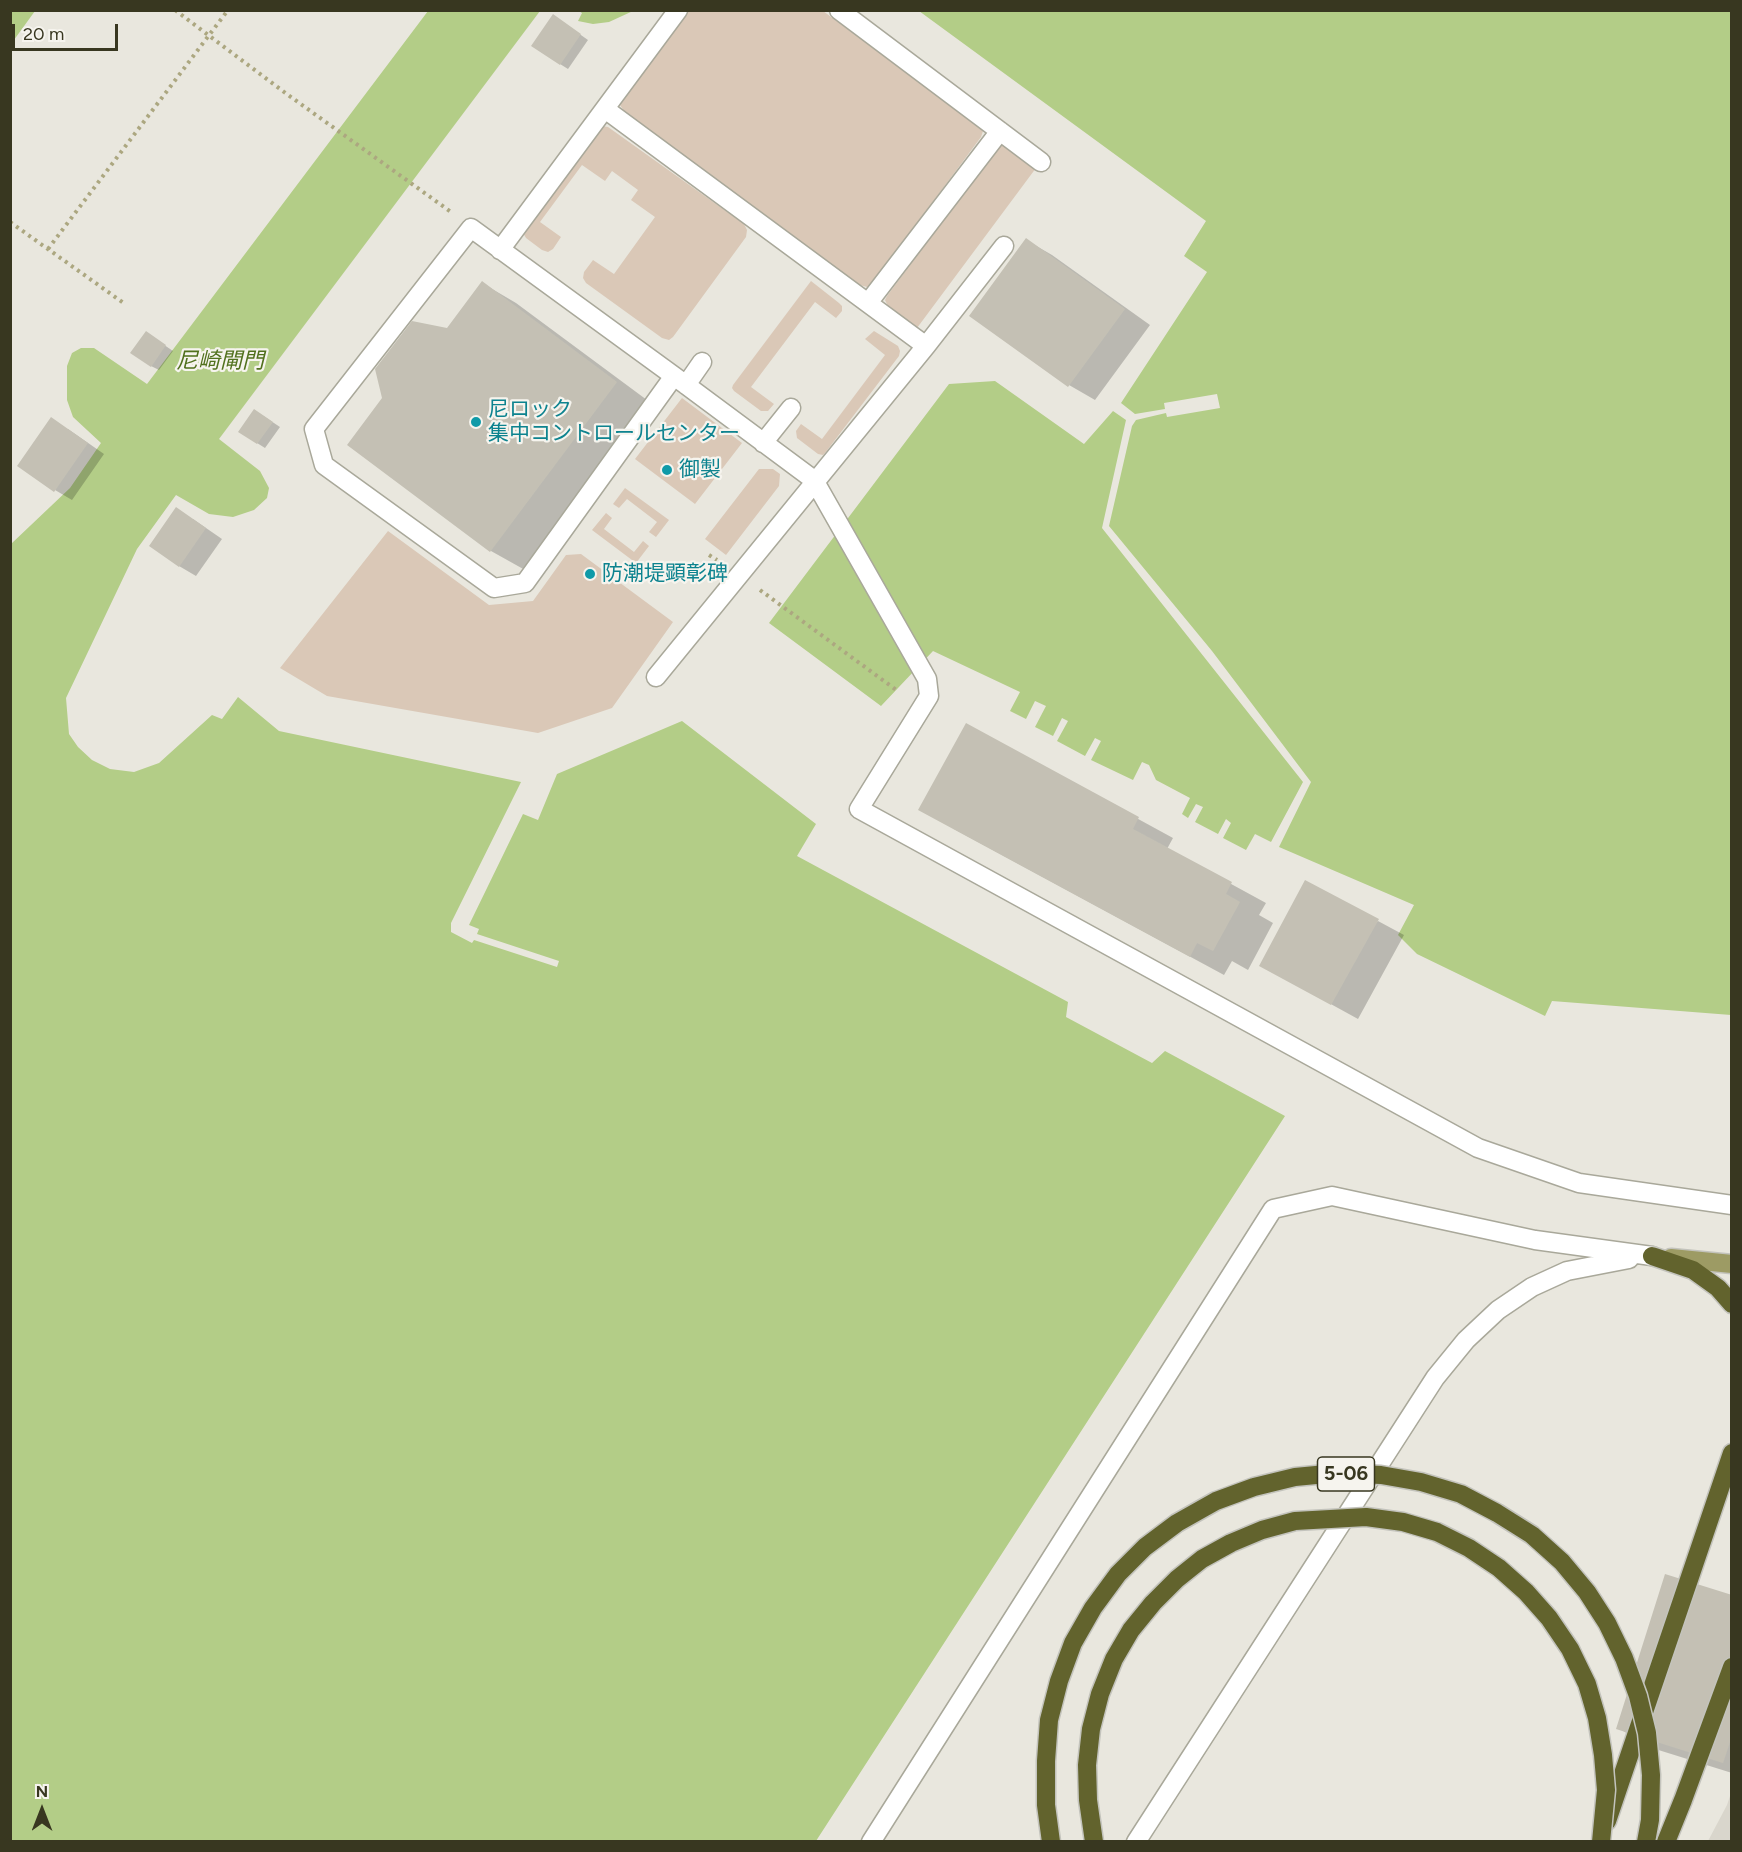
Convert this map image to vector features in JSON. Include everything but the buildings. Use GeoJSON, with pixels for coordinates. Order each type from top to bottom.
{"type":"FeatureCollection","features":[{"type":"Feature","properties":{"kind":"highway"},"geometry":{"type":"LineString","coordinates":[[1652,1256],[1693,1270],[1718,1288],[1731,1304]]}},
{"type":"Feature","properties":{"kind":"highway","name":"5-06"},"geometry":{"type":"LineString","coordinates":[[1600,1842],[1731,1453]]}},
{"type":"Feature","properties":{"kind":"highway","name":"5-06"},"geometry":{"type":"LineString","coordinates":[[1051,1842],[1046,1805],[1049,1720],[1059,1681],[1073,1643],[1093,1608],[1118,1574],[1145,1547],[1177,1523],[1216,1501],[1254,1487],[1295,1478],[1337,1473],[1380,1475],[1421,1482],[1461,1494],[1532,1534],[1562,1562],[1587,1592],[1607,1623],[1624,1658],[1638,1696],[1647,1732],[1651,1775],[1650,1820],[1646,1842]]}},
{"type":"Feature","properties":{"kind":"highway","name":"5-06"},"geometry":{"type":"LineString","coordinates":[[1094,1842],[1088,1800],[1087,1765],[1091,1729],[1100,1694],[1114,1659],[1131,1630],[1153,1603],[1177,1579],[1202,1559],[1262,1530],[1295,1521],[1366,1517],[1403,1522],[1426,1529],[1469,1548],[1499,1568],[1550,1618],[1570,1649],[1583,1676],[1597,1718],[1604,1755],[1606,1790],[1600,1842]]}},
{"type":"Feature","properties":{"kind":"highway"},"geometry":{"type":"LineString","coordinates":[[1666,1842],[1731,1667]]}},
{"type":"Feature","properties":{"kind":"main road"},"geometry":{"type":"LineString","coordinates":[[1652,1256],[1731,1264]]}},
{"type":"Feature","properties":{"kind":"street"},"geometry":{"type":"LineString","coordinates":[[500,250],[678,10]]}},
{"type":"Feature","properties":{"kind":"street"},"geometry":{"type":"LineString","coordinates":[[839,10],[1041,162]]}},
{"type":"Feature","properties":{"kind":"street"},"geometry":{"type":"LineString","coordinates":[[605,109],[926,345]]}},
{"type":"Feature","properties":{"kind":"street"},"geometry":{"type":"LineString","coordinates":[[868,303],[1000,131]]}},
{"type":"Feature","properties":{"kind":"street"},"geometry":{"type":"LineString","coordinates":[[702,362],[680,381],[525,583],[494,588],[324,465],[314,429],[465,223],[500,250],[680,381],[814,480],[927,679],[929,696],[859,809],[1478,1148],[1579,1183],[1731,1205]]}},
{"type":"Feature","properties":{"kind":"street"},"geometry":{"type":"LineString","coordinates":[[656,677],[1004,246]]}},
{"type":"Feature","properties":{"kind":"street"},"geometry":{"type":"LineString","coordinates":[[763,443],[791,408]]}},
{"type":"Feature","properties":{"kind":"street"},"geometry":{"type":"LineString","coordinates":[[871,1842],[1273,1209],[1332,1196],[1535,1240],[1652,1256]]}},
{"type":"Feature","properties":{"kind":"street"},"geometry":{"type":"LineString","coordinates":[[1136,1842],[1435,1378],[1466,1340],[1498,1310],[1532,1287],[1558,1275],[1608,1262],[1652,1256]]}},
{"type":"Feature","properties":{"kind":"path"},"geometry":{"type":"LineString","coordinates":[[175,10],[465,223]]}},
{"type":"Feature","properties":{"kind":"path"},"geometry":{"type":"LineString","coordinates":[[48,249],[228,10]]}},
{"type":"Feature","properties":{"kind":"path"},"geometry":{"type":"LineString","coordinates":[[10,222],[125,304]]}},
{"type":"Feature","properties":{"kind":"path"},"geometry":{"type":"LineString","coordinates":[[764,593],[904,695]]}},
{"type":"Feature","properties":{"kind":"shaded area"},"geometry":{"type":"Polygon","coordinates":[[[688,11],[823,11],[980,126],[983,131],[981,137],[872,284],[867,287],[860,285],[624,111],[620,105],[622,99],[688,11]]]}},
{"type":"Feature","properties":{"kind":"shaded area"},"geometry":{"type":"Polygon","coordinates":[[[602,126],[608,127],[744,224],[747,230],[746,237],[669,340],[662,338],[586,283],[583,278],[584,272],[593,260],[614,274],[655,217],[631,200],[638,190],[612,171],[605,181],[582,165],[540,222],[561,237],[553,249],[548,252],[542,250],[523,233],[602,126]]]}},
{"type":"Feature","properties":{"kind":"shaded area"},"geometry":{"type":"Polygon","coordinates":[[[1002,145],[1036,168],[917,328],[888,306],[885,300],[997,148],[1002,145]]]}},
{"type":"Feature","properties":{"kind":"shaded area"},"geometry":{"type":"Polygon","coordinates":[[[811,281],[839,303],[842,311],[836,318],[815,302],[751,387],[774,404],[768,411],[761,411],[734,391],[733,385],[811,281]]]}},
{"type":"Feature","properties":{"kind":"shaded area"},"geometry":{"type":"Polygon","coordinates":[[[874,331],[898,346],[899,356],[825,453],[818,454],[797,438],[796,431],[801,424],[822,439],[885,355],[865,339],[874,331]]]}},
{"type":"Feature","properties":{"kind":"shaded area"},"geometry":{"type":"Polygon","coordinates":[[[682,398],[742,443],[695,504],[635,459],[682,398]]]}},
{"type":"Feature","properties":{"kind":"shaded area"},"geometry":{"type":"Polygon","coordinates":[[[759,469],[773,469],[780,474],[779,486],[726,555],[705,539],[759,469]]]}},
{"type":"Feature","properties":{"kind":"shaded area"},"geometry":{"type":"Polygon","coordinates":[[[625,488],[669,520],[656,537],[649,532],[657,522],[627,499],[619,508],[613,504],[625,488]]]}},
{"type":"Feature","properties":{"kind":"shaded area"},"geometry":{"type":"Polygon","coordinates":[[[606,513],[612,518],[604,529],[634,552],[643,541],[649,546],[636,563],[592,530],[606,513]]]}},
{"type":"Feature","properties":{"kind":"shaded area"},"geometry":{"type":"Polygon","coordinates":[[[388,531],[489,605],[533,601],[566,555],[581,554],[673,622],[612,708],[538,733],[327,696],[280,668],[388,531]]]}},
{"type":"Feature","properties":{"kind":"shaded area"},"geometry":{"type":"Polygon","coordinates":[[[1731,1793],[1731,1841],[1708,1841],[1727,1805],[1731,1793]]]}},
{"type":"Feature","properties":{"kind":"water"},"geometry":{"type":"Polygon","coordinates":[[[10,11],[35,11],[11,44],[10,11]]]}},
{"type":"Feature","properties":{"kind":"water","name":"尼崎閘門"},"geometry":{"type":"Polygon","coordinates":[[[428,11],[540,11],[219,439],[260,471],[269,488],[267,498],[254,510],[233,517],[209,514],[176,495],[137,549],[66,698],[69,734],[78,747],[92,760],[110,769],[134,772],[159,763],[212,715],[222,719],[238,697],[279,731],[521,782],[451,923],[451,932],[472,943],[474,940],[557,967],[559,961],[477,934],[479,929],[469,925],[523,814],[538,820],[557,774],[682,721],[816,824],[797,856],[1068,1002],[1066,1017],[1152,1063],[1165,1051],[1285,1116],[816,1841],[11,1841],[11,544],[70,488],[101,443],[73,417],[67,400],[67,366],[72,353],[81,348],[94,348],[147,384],[428,11]]]}},
{"type":"Feature","properties":{"kind":"water"},"geometry":{"type":"Polygon","coordinates":[[[579,11],[633,11],[609,22],[593,24],[578,21],[582,13],[579,11]]]}},
{"type":"Feature","properties":{"kind":"water"},"geometry":{"type":"Polygon","coordinates":[[[919,11],[1731,11],[1731,1015],[1552,1001],[1545,1016],[1417,954],[1398,935],[1414,905],[1279,847],[1311,782],[1212,651],[1109,526],[1132,426],[1136,420],[1166,413],[1167,417],[1220,408],[1217,394],[1164,403],[1165,409],[1135,414],[1121,403],[1207,272],[1184,256],[1206,221],[919,11]]]}},
{"type":"Feature","properties":{"kind":"water"},"geometry":{"type":"Polygon","coordinates":[[[995,381],[1084,444],[1113,411],[1126,420],[1102,528],[1303,782],[1271,842],[1255,834],[1246,850],[1223,838],[1231,823],[1226,819],[1218,834],[1195,822],[1203,807],[1196,804],[1188,818],[1182,814],[1190,798],[1156,780],[1149,765],[1142,762],[1133,780],[1091,760],[1101,741],[1095,738],[1085,756],[1057,741],[1068,721],[1062,718],[1053,736],[1035,727],[1046,706],[1035,701],[1026,719],[1010,711],[1020,692],[933,651],[881,706],[769,623],[949,384],[995,381]]]}},
{"type":"Feature","properties":{"kind":"place","name":"尼ロック 集中コントロールセンター"},"geometry":{"type":"Point","coordinates":[476,422]}},
{"type":"Feature","properties":{"kind":"place","name":"御製"},"geometry":{"type":"Point","coordinates":[667,470]}},
{"type":"Feature","properties":{"kind":"place","name":"防潮堤顕彰碑"},"geometry":{"type":"Point","coordinates":[590,574]}}]}
